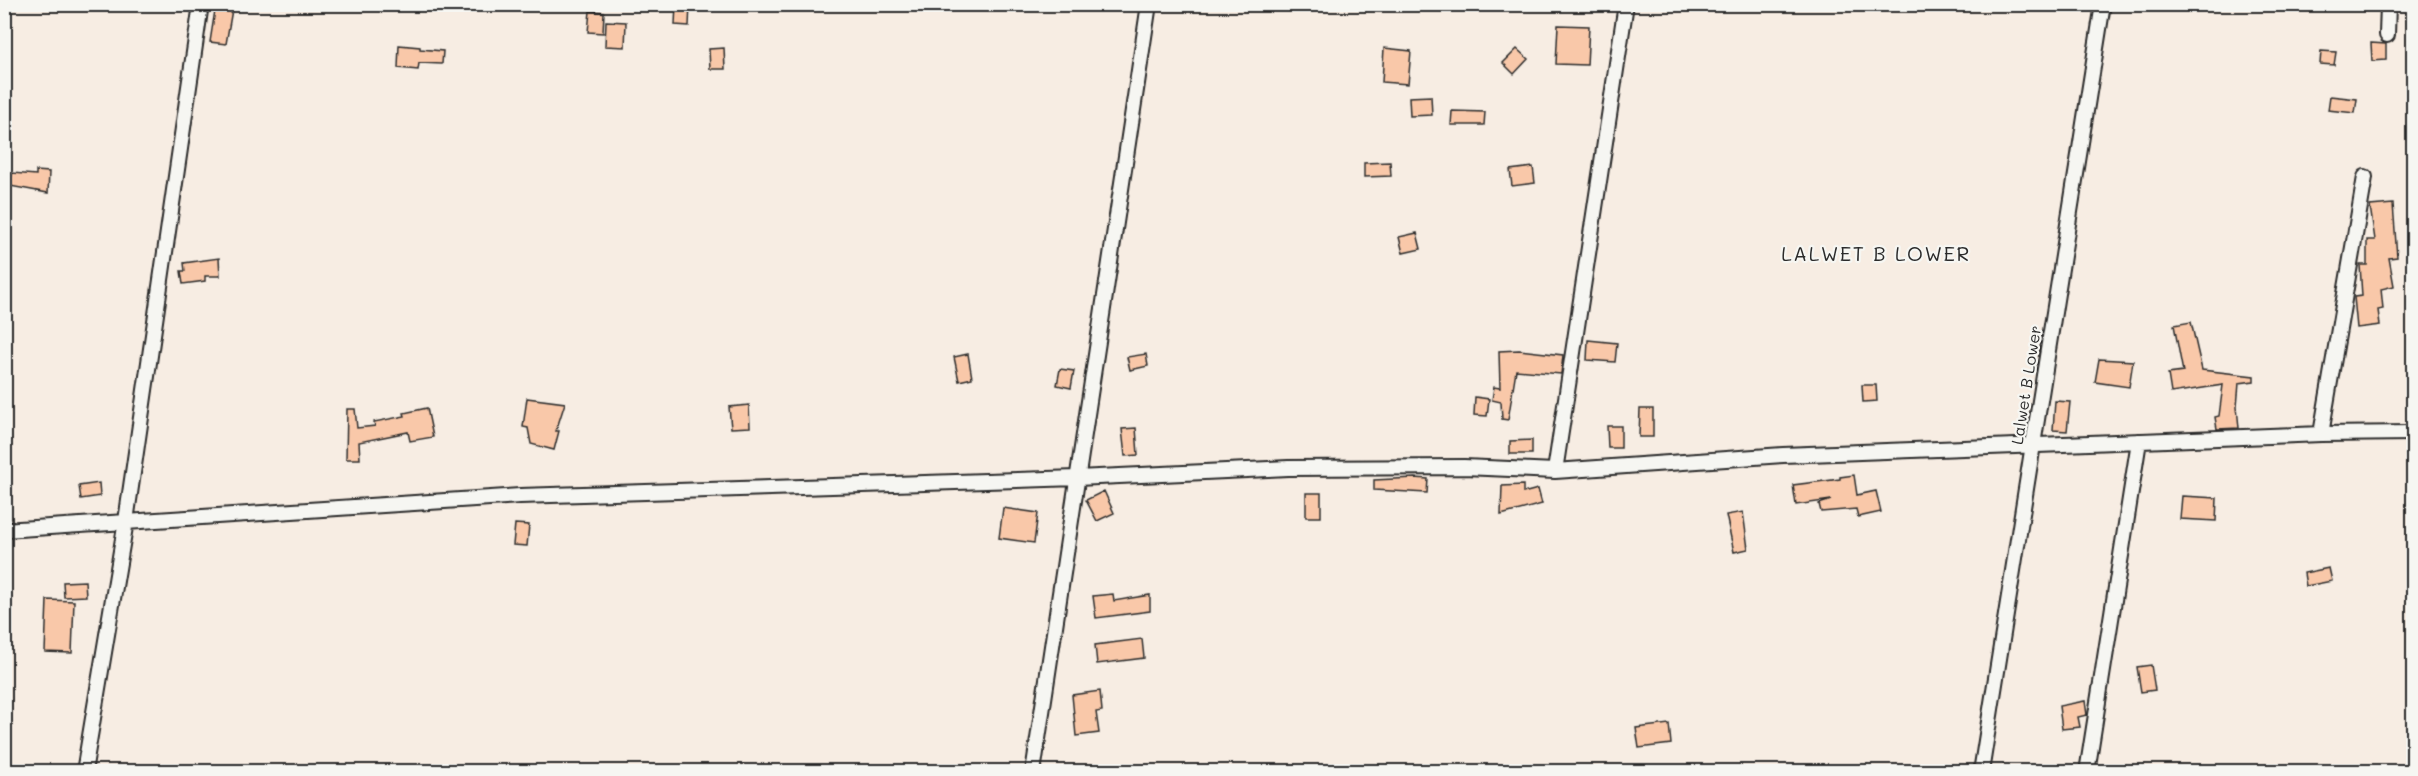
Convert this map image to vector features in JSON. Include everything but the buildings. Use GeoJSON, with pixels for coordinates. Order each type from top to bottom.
{"type":"FeatureCollection","features":[{"type":"Feature","properties":{"kind":"street"},"geometry":{"type":"LineString","coordinates":[[84,771],[126,521],[201,4]]}},
{"type":"Feature","properties":{"kind":"street"},"geometry":{"type":"LineString","coordinates":[[1033,771],[1149,4]]}},
{"type":"Feature","properties":{"kind":"street"},"geometry":{"type":"LineString","coordinates":[[1555,471],[1626,4]]}},
{"type":"Feature","properties":{"kind":"street","name":"Lalwet B Lower"},"geometry":{"type":"LineString","coordinates":[[1981,771],[2103,4]]}},
{"type":"Feature","properties":{"kind":"street"},"geometry":{"type":"LineString","coordinates":[[2387,35],[2388,4]]}},
{"type":"Feature","properties":{"kind":"street"},"geometry":{"type":"LineString","coordinates":[[2321,434],[2365,177]]}},
{"type":"Feature","properties":{"kind":"street"},"geometry":{"type":"LineString","coordinates":[[4,530],[520,496],[1077,478],[1288,468],[1464,467],[1555,471],[1784,455],[2321,434],[2414,433]]}},
{"type":"Feature","properties":{"kind":"street"},"geometry":{"type":"LineString","coordinates":[[2087,771],[2139,441]]}},
{"type":"Feature","properties":{"kind":"district","name":"LALWET B LOWER"},"geometry":{"type":"Point","coordinates":[1876,254]}}]}
